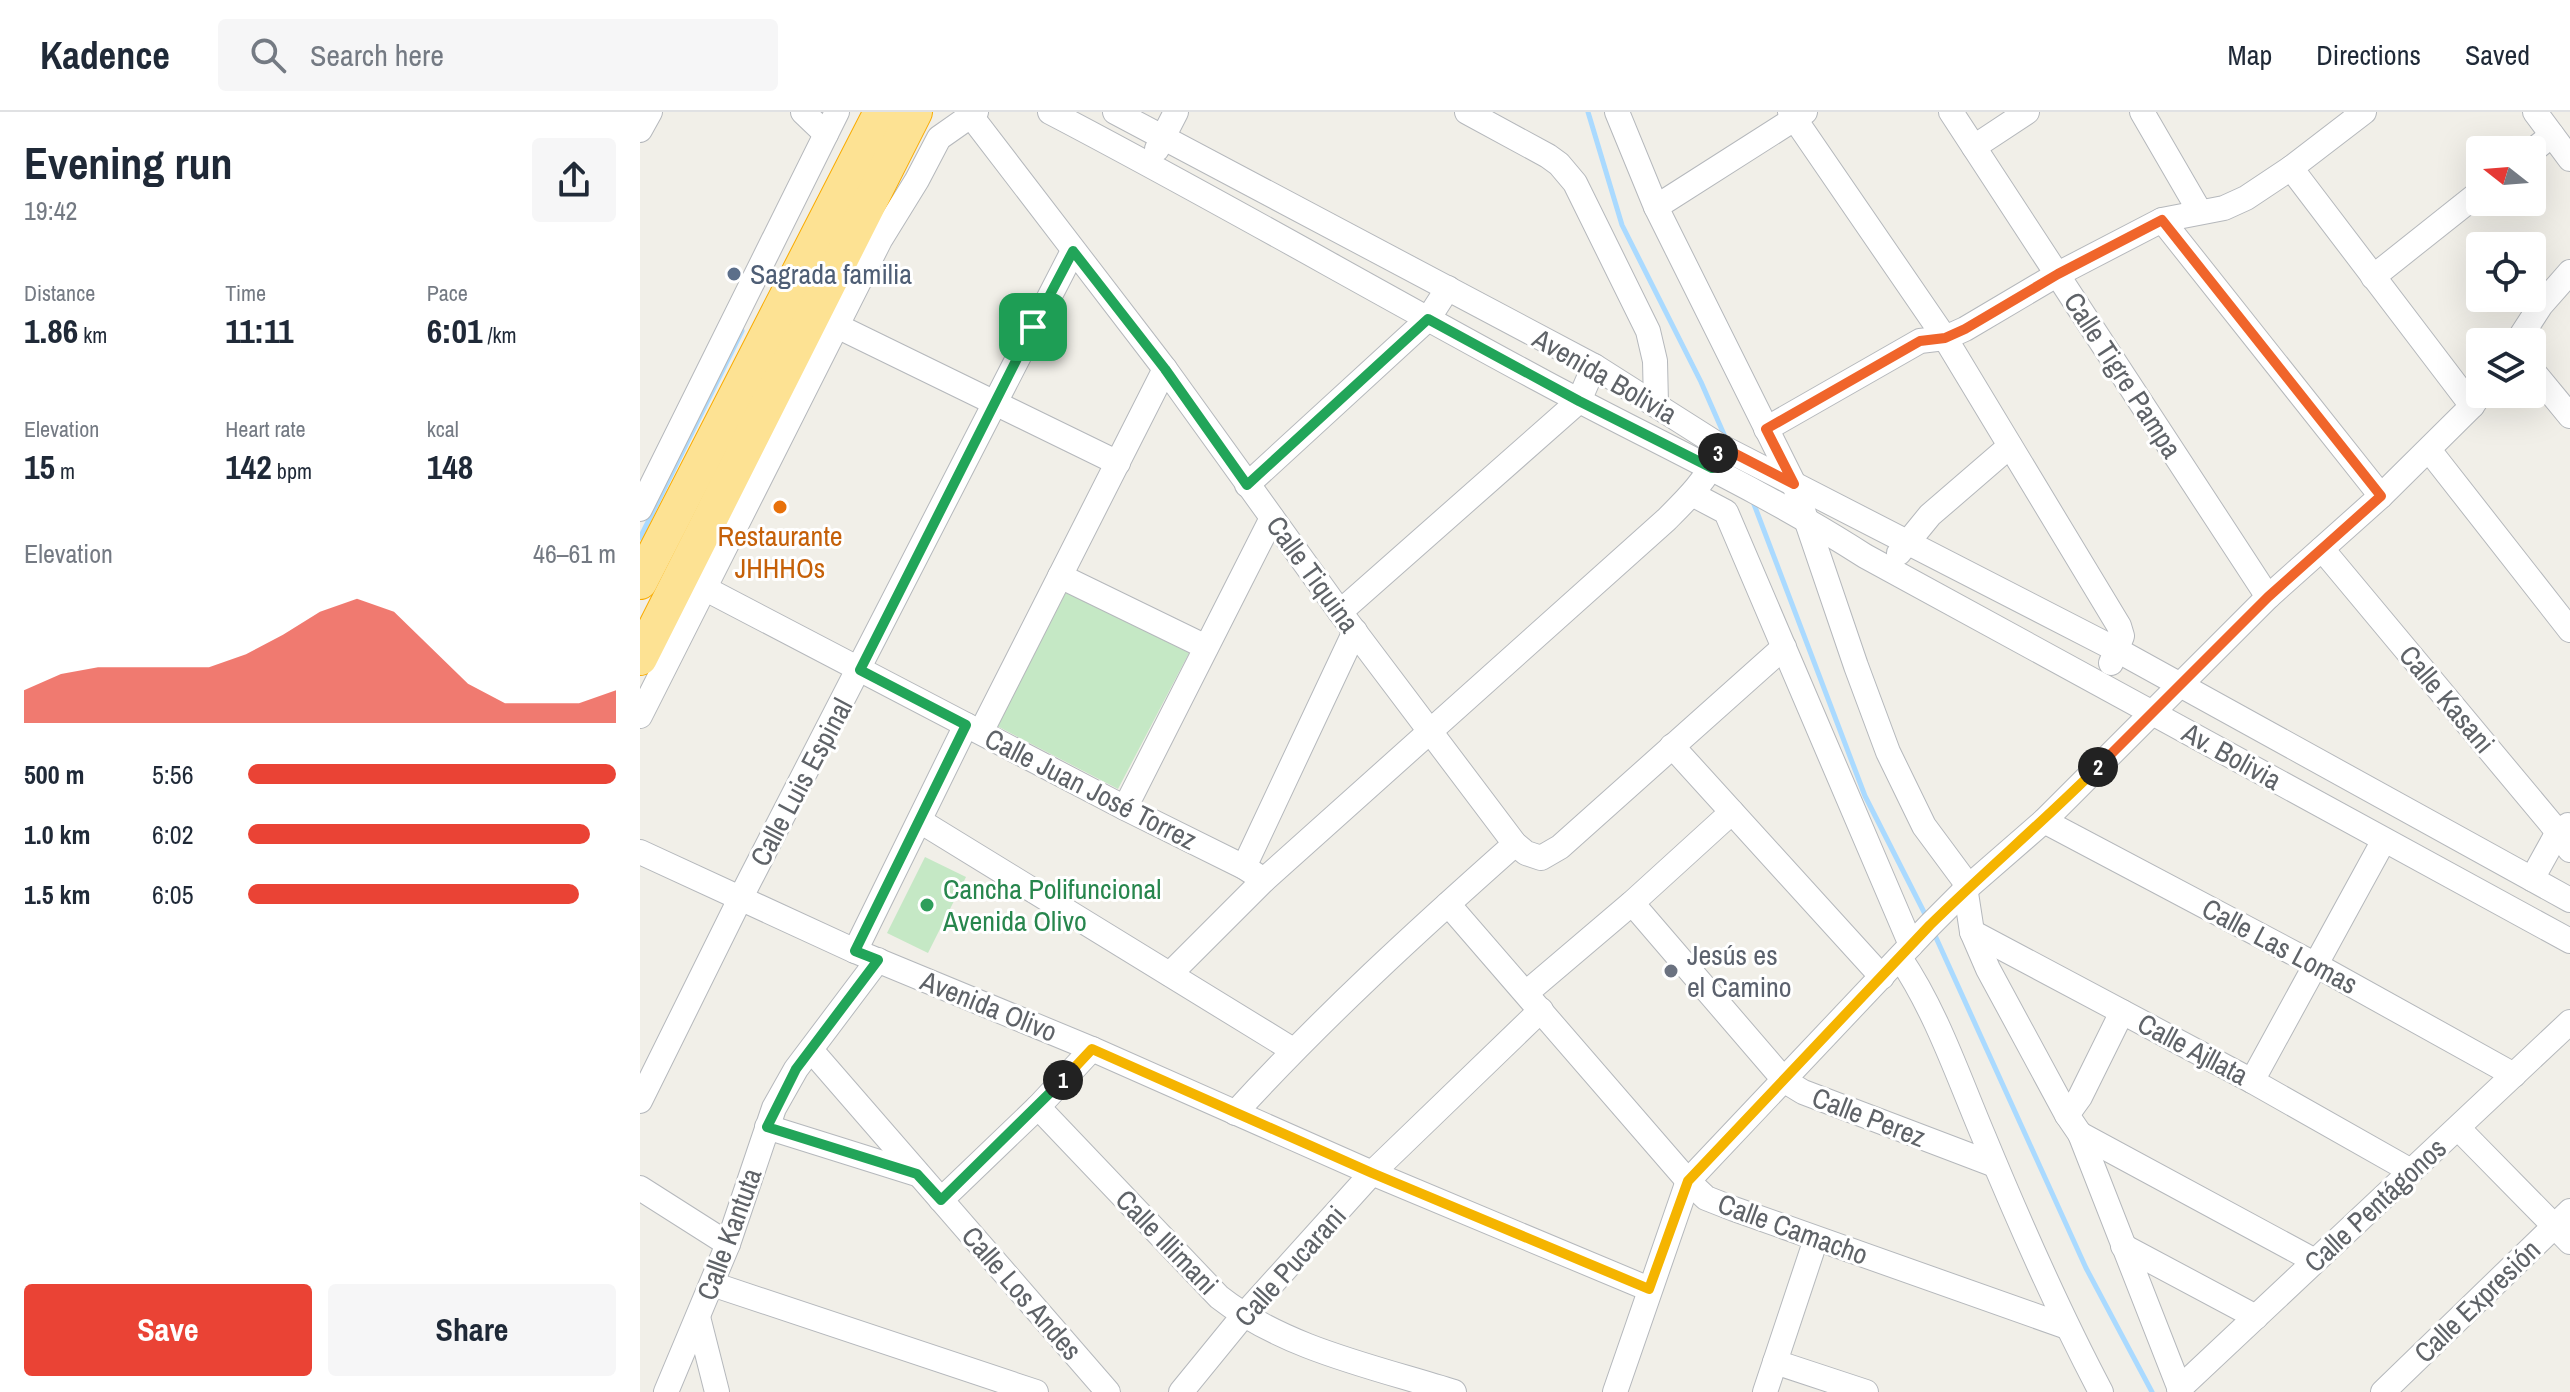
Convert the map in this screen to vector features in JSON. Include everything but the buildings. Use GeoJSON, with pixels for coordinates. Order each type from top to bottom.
{"type":"FeatureCollection","features":[{"type":"Feature","properties":{"kind":"highway"},"geometry":{"type":"LineString","coordinates":[[640,582],[881,112]]}},
{"type":"Feature","properties":{"kind":"highway"},"geometry":{"type":"LineString","coordinates":[[640,658],[915,112]]}},
{"type":"Feature","properties":{"kind":"street"},"geometry":{"type":"LineString","coordinates":[[640,129],[650,112]]}},
{"type":"Feature","properties":{"kind":"street"},"geometry":{"type":"LineString","coordinates":[[640,509],[832,123],[803,112]]}},
{"type":"Feature","properties":{"kind":"street","name":"Avenida Bolivia"},"geometry":{"type":"LineString","coordinates":[[1050,112],[1579,401],[1657,439],[1720,464],[1755,464],[2179,685]]}},
{"type":"Feature","properties":{"kind":"street","name":"Avenida Bolivia"},"geometry":{"type":"LineString","coordinates":[[1115,112],[1594,366],[1656,404],[1720,464]]}},
{"type":"Feature","properties":{"kind":"street"},"geometry":{"type":"LineString","coordinates":[[1149,164],[1176,112]]}},
{"type":"Feature","properties":{"kind":"street"},"geometry":{"type":"LineString","coordinates":[[1467,112],[1548,156],[1575,183],[1648,331],[1655,361],[1656,404]]}},
{"type":"Feature","properties":{"kind":"street"},"geometry":{"type":"LineString","coordinates":[[1617,112],[1656,207],[1794,484],[1888,752],[1924,826],[1953,862],[1967,888],[1972,932],[1988,969],[2073,1125],[2180,1390]]}},
{"type":"Feature","properties":{"kind":"street","name":"Calle Tigre Pampa"},"geometry":{"type":"LineString","coordinates":[[1951,112],[2268,597]]}},
{"type":"Feature","properties":{"kind":"street"},"geometry":{"type":"LineString","coordinates":[[1974,147],[2027,112]]}},
{"type":"Feature","properties":{"kind":"street"},"geometry":{"type":"LineString","coordinates":[[2142,112],[2200,212]]}},
{"type":"Feature","properties":{"kind":"street"},"geometry":{"type":"LineString","coordinates":[[1766,429],[1920,341],[1945,338],[1965,329],[2058,274],[2162,220],[2224,208],[2246,198],[2364,112]]}},
{"type":"Feature","properties":{"kind":"street"},"geometry":{"type":"LineString","coordinates":[[2535,112],[2570,159]]}},
{"type":"Feature","properties":{"kind":"street"},"geometry":{"type":"LineString","coordinates":[[640,716],[880,240],[939,138],[972,113]]}},
{"type":"Feature","properties":{"kind":"street","name":"Calle Tiquina"},"geometry":{"type":"LineString","coordinates":[[972,113],[1515,844]]}},
{"type":"Feature","properties":{"kind":"street"},"geometry":{"type":"LineString","coordinates":[[1656,207],[1797,114],[1945,338],[2119,626],[2122,636],[2101,683]]}},
{"type":"Feature","properties":{"kind":"street"},"geometry":{"type":"LineString","coordinates":[[2546,140],[2552,135]]}},
{"type":"Feature","properties":{"kind":"street"},"geometry":{"type":"LineString","coordinates":[[2291,168],[2373,277],[2466,388]]}},
{"type":"Feature","properties":{"kind":"street"},"geometry":{"type":"LineString","coordinates":[[2373,277],[2466,203]]}},
{"type":"Feature","properties":{"kind":"street"},"geometry":{"type":"LineString","coordinates":[[2162,220],[2381,496]]}},
{"type":"Feature","properties":{"kind":"street","name":"Calle Luis Espinal"},"geometry":{"type":"LineString","coordinates":[[640,1101],[740,899],[1073,251]]}},
{"type":"Feature","properties":{"kind":"street"},"geometry":{"type":"LineString","coordinates":[[2526,328],[2541,305],[2570,272]]}},
{"type":"Feature","properties":{"kind":"street"},"geometry":{"type":"LineString","coordinates":[[1247,485],[1428,319],[1448,288]]}},
{"type":"Feature","properties":{"kind":"street"},"geometry":{"type":"LineString","coordinates":[[835,325],[1118,463]]}},
{"type":"Feature","properties":{"kind":"street"},"geometry":{"type":"LineString","coordinates":[[1254,873],[1348,621],[1579,401],[1594,366]]}},
{"type":"Feature","properties":{"kind":"street","name":"Calle Kantuta"},"geometry":{"type":"LineString","coordinates":[[666,1392],[728,1244],[767,1127],[783,1090],[811,1050],[867,955],[920,821],[1060,576],[1165,369]]}},
{"type":"Feature","properties":{"kind":"street"},"geometry":{"type":"LineString","coordinates":[[2546,387],[2570,416]]}},
{"type":"Feature","properties":{"kind":"street"},"geometry":{"type":"LineString","coordinates":[[1615,1392],[1688,1181],[1967,888],[2044,821],[2268,597],[2381,496],[2468,408]]}},
{"type":"Feature","properties":{"kind":"street"},"geometry":{"type":"LineString","coordinates":[[1891,569],[1906,542],[1930,515],[2010,446]]}},
{"type":"Feature","properties":{"kind":"street"},"geometry":{"type":"LineString","coordinates":[[2429,450],[2570,630]]}},
{"type":"Feature","properties":{"kind":"street"},"geometry":{"type":"LineString","coordinates":[[1170,974],[1254,873],[1431,732],[1692,494],[1720,464]]}},
{"type":"Feature","properties":{"kind":"street","name":"Av. Bolivia"},"geometry":{"type":"LineString","coordinates":[[1720,464],[1769,498],[1891,569],[2570,941]]}},
{"type":"Feature","properties":{"kind":"street"},"geometry":{"type":"LineString","coordinates":[[1692,494],[1726,512],[1784,647],[1918,988],[2067,1327],[2101,1392]]}},
{"type":"Feature","properties":{"kind":"street"},"geometry":{"type":"LineString","coordinates":[[1125,808],[1272,518]]}},
{"type":"Feature","properties":{"kind":"street","name":"Calle Kasani"},"geometry":{"type":"LineString","coordinates":[[2322,549],[2566,835]]}},
{"type":"Feature","properties":{"kind":"street"},"geometry":{"type":"LineString","coordinates":[[1060,576],[1206,647]]}},
{"type":"Feature","properties":{"kind":"street","name":"Calle Juan José Torrez"},"geometry":{"type":"LineString","coordinates":[[704,588],[1254,873]]}},
{"type":"Feature","properties":{"kind":"street"},"geometry":{"type":"LineString","coordinates":[[1235,1113],[1293,1050],[1515,844],[1535,857],[1550,855],[1784,647]]}},
{"type":"Feature","properties":{"kind":"street","name":"Av. Bolivia"},"geometry":{"type":"LineString","coordinates":[[2179,685],[2570,900]]}},
{"type":"Feature","properties":{"kind":"street"},"geometry":{"type":"LineString","coordinates":[[1672,746],[1882,977]]}},
{"type":"Feature","properties":{"kind":"street","name":"Calle Pucarani"},"geometry":{"type":"LineString","coordinates":[[1181,1392],[1243,1316],[1372,1173],[1534,1001],[1632,903],[1732,812]]}},
{"type":"Feature","properties":{"kind":"street"},"geometry":{"type":"LineString","coordinates":[[920,821],[1293,1050]]}},
{"type":"Feature","properties":{"kind":"street","name":"Calle Las Lomas"},"geometry":{"type":"LineString","coordinates":[[2044,821],[2316,965],[2514,1075]]}},
{"type":"Feature","properties":{"kind":"street"},"geometry":{"type":"LineString","coordinates":[[2532,879],[2566,835]]}},
{"type":"Feature","properties":{"kind":"street"},"geometry":{"type":"LineString","coordinates":[[2252,1081],[2384,840]]}},
{"type":"Feature","properties":{"kind":"street","name":"Avenida Olivo"},"geometry":{"type":"LineString","coordinates":[[640,852],[867,955],[1649,1289]]}},
{"type":"Feature","properties":{"kind":"street","name":"Calle Perez"},"geometry":{"type":"LineString","coordinates":[[1632,903],[1785,1081],[1803,1092],[1995,1165]]}},
{"type":"Feature","properties":{"kind":"street","name":"Calle Camacho"},"geometry":{"type":"LineString","coordinates":[[1448,904],[1706,1198],[2067,1327]]}},
{"type":"Feature","properties":{"kind":"street","name":"Calle Ajllata"},"geometry":{"type":"LineString","coordinates":[[1972,932],[2252,1081],[2411,1171]]}},
{"type":"Feature","properties":{"kind":"street"},"geometry":{"type":"LineString","coordinates":[[2073,1125],[2080,1097],[2122,1012]]}},
{"type":"Feature","properties":{"kind":"street","name":"Calle Pentágonos"},"geometry":{"type":"LineString","coordinates":[[2180,1390],[2570,1022]]}},
{"type":"Feature","properties":{"kind":"street"},"geometry":{"type":"LineString","coordinates":[[941,1200],[1038,1107],[1092,1049]]}},
{"type":"Feature","properties":{"kind":"street","name":"Calle Los Andes"},"geometry":{"type":"LineString","coordinates":[[811,1050],[1108,1392]]}},
{"type":"Feature","properties":{"kind":"street","name":"Calle Illimani"},"geometry":{"type":"LineString","coordinates":[[1038,1107],[1219,1297],[1243,1316],[1279,1334],[1454,1392]]}},
{"type":"Feature","properties":{"kind":"street"},"geometry":{"type":"LineString","coordinates":[[2073,1125],[2315,1261]]}},
{"type":"Feature","properties":{"kind":"street"},"geometry":{"type":"LineString","coordinates":[[767,1127],[917,1174]]}},
{"type":"Feature","properties":{"kind":"street"},"geometry":{"type":"LineString","coordinates":[[2458,1128],[2565,1226]]}},
{"type":"Feature","properties":{"kind":"street"},"geometry":{"type":"LineString","coordinates":[[640,1188],[728,1244]]}},
{"type":"Feature","properties":{"kind":"street","name":"Calle Expresión"},"geometry":{"type":"LineString","coordinates":[[2383,1392],[2565,1226]]}},
{"type":"Feature","properties":{"kind":"street"},"geometry":{"type":"LineString","coordinates":[[1765,1392],[1816,1239]]}},
{"type":"Feature","properties":{"kind":"street"},"geometry":{"type":"LineString","coordinates":[[2123,1246],[2256,1317]]}},
{"type":"Feature","properties":{"kind":"street"},"geometry":{"type":"LineString","coordinates":[[712,1284],[1036,1392]]}},
{"type":"Feature","properties":{"kind":"street"},"geometry":{"type":"LineString","coordinates":[[698,1317],[717,1392]]}},
{"type":"Feature","properties":{"kind":"street"},"geometry":{"type":"LineString","coordinates":[[1775,1362],[1866,1392]]}},
{"type":"Feature","properties":{"kind":"green space"},"geometry":{"type":"Polygon","coordinates":[[[1067,590],[1189,653],[1118,789],[997,726],[1067,590]]]}},
{"type":"Feature","properties":{"kind":"green space","name":"Cancha Polifuncional Avenida Olivo"},"geometry":{"type":"Polygon","coordinates":[[[925,857],[966,877],[928,953],[887,933],[925,857]]]}},
{"type":"Feature","properties":{"kind":"waterway"},"geometry":{"type":"LineString","coordinates":[[1588,112],[1622,225],[1701,382],[1726,439]]}},
{"type":"Feature","properties":{"kind":"waterway"},"geometry":{"type":"LineString","coordinates":[[640,538],[742,331]]}},
{"type":"Feature","properties":{"kind":"waterway"},"geometry":{"type":"LineString","coordinates":[[1752,499],[1865,796],[1927,918]]}},
{"type":"Feature","properties":{"kind":"waterway"},"geometry":{"type":"LineString","coordinates":[[1933,931],[2086,1268],[2152,1392]]}},
{"type":"Feature","properties":{"kind":"place","name":"Sagrada familia"},"geometry":{"type":"Point","coordinates":[734,274]}},
{"type":"Feature","properties":{"kind":"place","name":"Restaurante JHHHOs"},"geometry":{"type":"Point","coordinates":[780,507]}},
{"type":"Feature","properties":{"kind":"place","name":"Cancha Polifuncional Avenida Olivo"},"geometry":{"type":"Point","coordinates":[927,905]}},
{"type":"Feature","properties":{"kind":"place","name":"Jesús es el Camino"},"geometry":{"type":"Point","coordinates":[1671,971]}},
{"type":"Feature","properties":{"kind":"route"},"geometry":{"type":"LineString","coordinates":[[2162,220],[2381,496],[2268,597],[2044,821],[1967,888],[1688,1181],[1649,1289],[1372,1173],[1092,1049],[1038,1107],[941,1200],[917,1174],[767,1127],[796,1069],[878,960],[855,951],[966,725],[860,670],[1033,327],[1073,251],[1165,369],[1247,485],[1428,319],[1579,401],[1712,468],[1720,446],[1794,484],[1766,429],[1920,341],[1945,338],[1965,329],[2058,274],[2162,220]]}}]}
